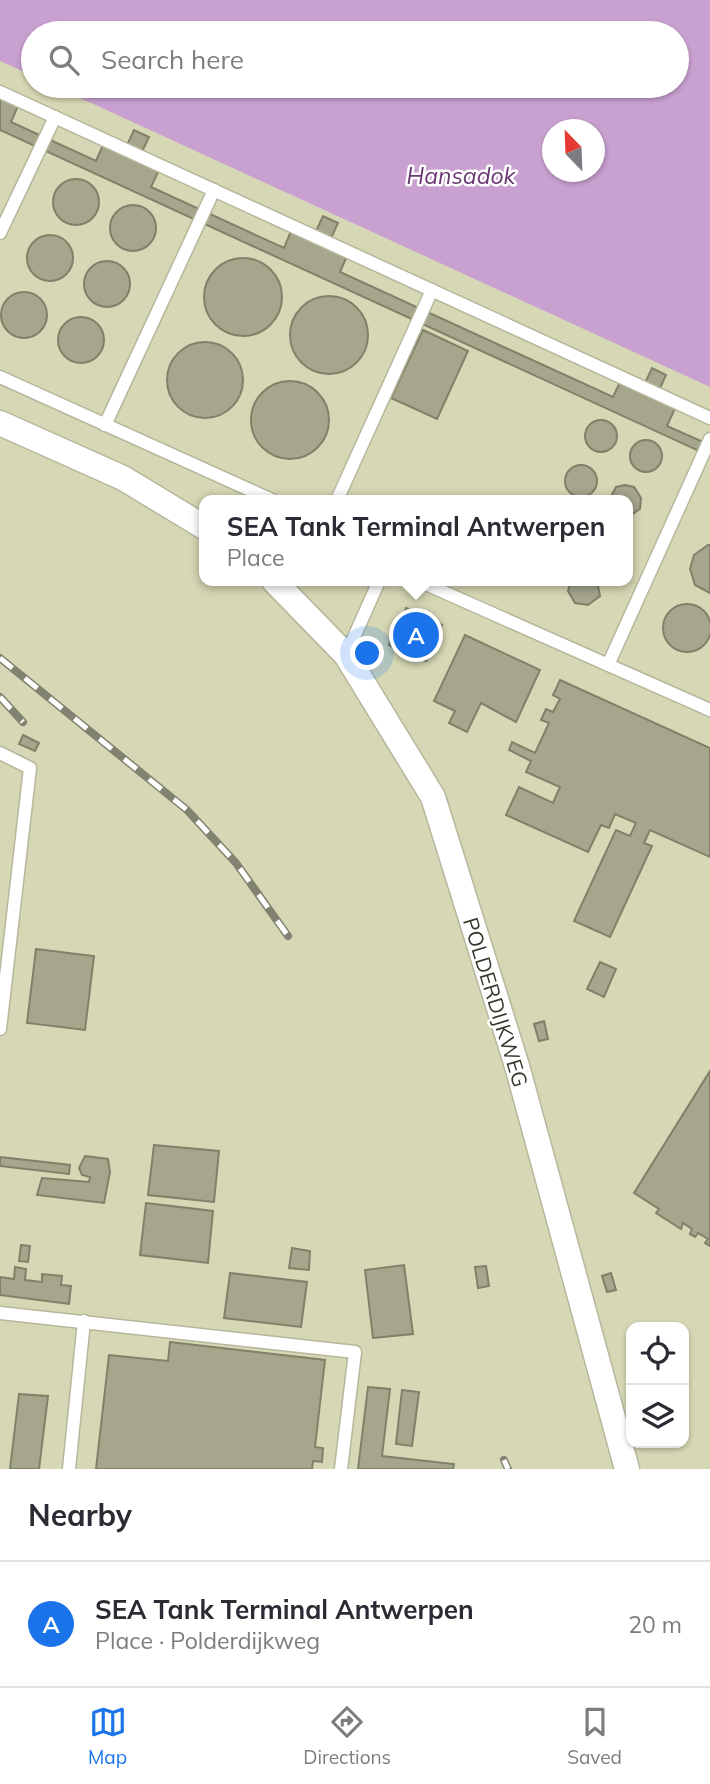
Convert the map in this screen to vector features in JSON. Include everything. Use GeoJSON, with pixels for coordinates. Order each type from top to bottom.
{"type":"FeatureCollection","features":[{"type":"Feature","properties":{"kind":"street"},"geometry":{"type":"LineString","coordinates":[[0,423],[123,478],[199,524]]}},
{"type":"Feature","properties":{"kind":"street","name":"POLDERDIJKWEG"},"geometry":{"type":"LineString","coordinates":[[279,586],[346,655],[433,797],[634,1462]]}},
{"type":"Feature","properties":{"kind":"lane"},"geometry":{"type":"LineString","coordinates":[[0,92],[710,418]]}},
{"type":"Feature","properties":{"kind":"lane"},"geometry":{"type":"LineString","coordinates":[[0,233],[55,117]]}},
{"type":"Feature","properties":{"kind":"lane"},"geometry":{"type":"LineString","coordinates":[[105,425],[214,190]]}},
{"type":"Feature","properties":{"kind":"lane"},"geometry":{"type":"LineString","coordinates":[[339,495],[432,290]]}},
{"type":"Feature","properties":{"kind":"lane"},"geometry":{"type":"LineString","coordinates":[[0,377],[261,495]]}},
{"type":"Feature","properties":{"kind":"lane"},"geometry":{"type":"LineString","coordinates":[[608,665],[710,439]]}},
{"type":"Feature","properties":{"kind":"lane"},"geometry":{"type":"LineString","coordinates":[[346,655],[377,586]]}},
{"type":"Feature","properties":{"kind":"lane"},"geometry":{"type":"LineString","coordinates":[[430,586],[710,710]]}},
{"type":"Feature","properties":{"kind":"lane"},"geometry":{"type":"LineString","coordinates":[[0,753],[30,768],[0,1029]]}},
{"type":"Feature","properties":{"kind":"lane"},"geometry":{"type":"LineString","coordinates":[[0,1313],[355,1352],[341,1469]]}},
{"type":"Feature","properties":{"kind":"lane"},"geometry":{"type":"LineString","coordinates":[[69,1469],[84,1321]]}},
{"type":"Feature","properties":{"kind":"shaded area"},"geometry":{"type":"Polygon","coordinates":[[[0,61],[21,71],[21,98],[80,98],[710,387],[710,1469],[0,1469],[0,61]]]}},
{"type":"Feature","properties":{"kind":"water","name":"Hansadok"},"geometry":{"type":"Polygon","coordinates":[[[0,0],[710,0],[710,387],[80,98],[689,98],[689,21],[21,21],[21,71],[0,61],[0,0]]]}},
{"type":"Feature","properties":{"kind":"building"},"geometry":{"type":"Polygon","coordinates":[[[0,98],[18,106],[11,122],[96,161],[103,145],[123,154],[134,130],[149,137],[138,160],[159,170],[151,187],[284,248],[291,231],[312,240],[323,216],[338,223],[327,247],[347,256],[340,272],[613,397],[620,382],[641,392],[652,368],[666,375],[656,397],[676,406],[667,426],[710,445],[710,456],[0,130],[0,98]]]}},
{"type":"Feature","properties":{"kind":"building"},"geometry":{"type":"Polygon","coordinates":[[[76,179],[92,186],[99,202],[92,218],[76,225],[60,218],[53,202],[60,186],[76,179]]]}},
{"type":"Feature","properties":{"kind":"building"},"geometry":{"type":"Polygon","coordinates":[[[133,205],[149,212],[156,228],[149,244],[133,251],[117,244],[110,228],[117,212],[133,205]]]}},
{"type":"Feature","properties":{"kind":"building"},"geometry":{"type":"Polygon","coordinates":[[[50,235],[59,236],[66,242],[72,249],[72,267],[66,274],[59,280],[50,281],[41,280],[34,274],[28,267],[27,258],[28,249],[34,242],[41,236],[50,235]]]}},
{"type":"Feature","properties":{"kind":"building"},"geometry":{"type":"Polygon","coordinates":[[[243,258],[258,261],[271,269],[279,282],[282,297],[279,312],[271,325],[258,333],[243,336],[228,333],[215,325],[207,312],[204,297],[207,282],[215,269],[228,261],[243,258]]]}},
{"type":"Feature","properties":{"kind":"building"},"geometry":{"type":"Polygon","coordinates":[[[107,261],[123,268],[130,284],[123,300],[107,307],[91,300],[84,284],[91,268],[107,261]]]}},
{"type":"Feature","properties":{"kind":"building"},"geometry":{"type":"Polygon","coordinates":[[[24,292],[40,299],[47,315],[40,331],[24,338],[8,331],[1,315],[8,299],[24,292]]]}},
{"type":"Feature","properties":{"kind":"building"},"geometry":{"type":"Polygon","coordinates":[[[329,296],[344,299],[357,307],[365,320],[368,335],[365,350],[357,363],[344,371],[329,374],[314,371],[301,363],[293,350],[290,335],[293,320],[301,307],[314,299],[329,296]]]}},
{"type":"Feature","properties":{"kind":"building"},"geometry":{"type":"Polygon","coordinates":[[[81,317],[97,324],[104,340],[97,356],[81,363],[65,356],[58,340],[65,324],[81,317]]]}},
{"type":"Feature","properties":{"kind":"building"},"geometry":{"type":"Polygon","coordinates":[[[423,330],[468,351],[437,419],[391,398],[423,330]]]}},
{"type":"Feature","properties":{"kind":"building"},"geometry":{"type":"Polygon","coordinates":[[[213,342],[226,348],[237,359],[243,372],[241,395],[226,412],[213,418],[197,418],[184,412],[169,395],[167,372],[173,359],[190,344],[213,342]]]}},
{"type":"Feature","properties":{"kind":"building"},"geometry":{"type":"Polygon","coordinates":[[[290,381],[305,384],[318,392],[326,405],[329,420],[326,435],[318,448],[305,456],[290,459],[275,456],[262,448],[254,435],[251,420],[254,405],[262,392],[275,384],[290,381]]]}},
{"type":"Feature","properties":{"kind":"building"},"geometry":{"type":"Polygon","coordinates":[[[601,420],[613,424],[617,436],[613,448],[601,452],[589,448],[585,436],[589,424],[601,420]]]}},
{"type":"Feature","properties":{"kind":"building"},"geometry":{"type":"Polygon","coordinates":[[[646,440],[658,444],[662,456],[658,468],[646,472],[634,468],[630,456],[634,444],[646,440]]]}},
{"type":"Feature","properties":{"kind":"building"},"geometry":{"type":"Polygon","coordinates":[[[587,466],[593,469],[596,475],[593,493],[569,493],[565,481],[569,469],[587,466]]]}},
{"type":"Feature","properties":{"kind":"building"},"geometry":{"type":"Polygon","coordinates":[[[616,487],[634,487],[641,498],[640,509],[633,514],[633,495],[612,495],[616,487]]]}},
{"type":"Feature","properties":{"kind":"building"},"geometry":{"type":"Polygon","coordinates":[[[708,545],[710,593],[695,585],[690,569],[694,555],[708,545]]]}},
{"type":"Feature","properties":{"kind":"building"},"geometry":{"type":"Polygon","coordinates":[[[570,586],[598,586],[600,596],[588,605],[575,603],[568,591],[570,586]]]}},
{"type":"Feature","properties":{"kind":"building"},"geometry":{"type":"Polygon","coordinates":[[[687,604],[704,611],[711,628],[704,645],[687,652],[670,645],[663,628],[670,611],[687,604]]]}},
{"type":"Feature","properties":{"kind":"building"},"geometry":{"type":"Polygon","coordinates":[[[406,608],[442,625],[426,661],[389,645],[406,608]]]}},
{"type":"Feature","properties":{"kind":"building"},"geometry":{"type":"Polygon","coordinates":[[[465,635],[540,670],[516,722],[481,703],[467,732],[449,723],[455,711],[434,701],[465,635]]]}},
{"type":"Feature","properties":{"kind":"building"},"geometry":{"type":"Polygon","coordinates":[[[560,680],[710,748],[710,857],[650,830],[644,843],[652,846],[610,937],[574,921],[616,830],[630,836],[636,823],[615,814],[609,828],[601,825],[588,852],[506,815],[519,787],[553,803],[560,787],[526,772],[531,761],[509,750],[512,742],[535,753],[549,723],[541,720],[546,709],[553,712],[560,699],[553,695],[560,680]]]}},
{"type":"Feature","properties":{"kind":"building"},"geometry":{"type":"Polygon","coordinates":[[[23,735],[39,743],[35,751],[19,744],[23,735]]]}},
{"type":"Feature","properties":{"kind":"building"},"geometry":{"type":"Polygon","coordinates":[[[36,949],[94,956],[85,1030],[27,1023],[36,949]]]}},
{"type":"Feature","properties":{"kind":"building"},"geometry":{"type":"Polygon","coordinates":[[[600,962],[616,969],[604,997],[587,989],[600,962]]]}},
{"type":"Feature","properties":{"kind":"building"},"geometry":{"type":"Polygon","coordinates":[[[544,1021],[548,1039],[539,1041],[534,1024],[544,1021]]]}},
{"type":"Feature","properties":{"kind":"building"},"geometry":{"type":"Polygon","coordinates":[[[710,1071],[710,1246],[705,1243],[708,1239],[698,1233],[695,1237],[690,1234],[692,1229],[683,1223],[681,1229],[656,1213],[659,1209],[634,1193],[710,1071]]]}},
{"type":"Feature","properties":{"kind":"building"},"geometry":{"type":"Polygon","coordinates":[[[154,1145],[219,1151],[214,1202],[148,1195],[154,1145]]]}},
{"type":"Feature","properties":{"kind":"building"},"geometry":{"type":"Polygon","coordinates":[[[85,1156],[108,1159],[110,1172],[104,1203],[37,1195],[42,1178],[89,1182],[90,1177],[82,1175],[79,1168],[85,1156]]]}},
{"type":"Feature","properties":{"kind":"building"},"geometry":{"type":"Polygon","coordinates":[[[0,1157],[70,1165],[69,1174],[0,1166],[0,1157]]]}},
{"type":"Feature","properties":{"kind":"building"},"geometry":{"type":"Polygon","coordinates":[[[146,1203],[213,1211],[208,1263],[140,1255],[146,1203]]]}},
{"type":"Feature","properties":{"kind":"building"},"geometry":{"type":"Polygon","coordinates":[[[21,1245],[30,1246],[28,1262],[19,1261],[21,1245]]]}},
{"type":"Feature","properties":{"kind":"building"},"geometry":{"type":"Polygon","coordinates":[[[292,1248],[310,1251],[309,1270],[289,1268],[292,1248]]]}},
{"type":"Feature","properties":{"kind":"building"},"geometry":{"type":"Polygon","coordinates":[[[404,1265],[413,1334],[373,1338],[365,1270],[404,1265]]]}},
{"type":"Feature","properties":{"kind":"building"},"geometry":{"type":"Polygon","coordinates":[[[486,1266],[489,1286],[478,1288],[475,1267],[486,1266]]]}},
{"type":"Feature","properties":{"kind":"building"},"geometry":{"type":"Polygon","coordinates":[[[15,1267],[26,1269],[25,1280],[42,1282],[42,1274],[62,1276],[61,1285],[71,1286],[69,1304],[0,1295],[0,1277],[14,1279],[15,1267]]]}},
{"type":"Feature","properties":{"kind":"building"},"geometry":{"type":"Polygon","coordinates":[[[230,1273],[307,1282],[301,1327],[224,1318],[230,1273]]]}},
{"type":"Feature","properties":{"kind":"building"},"geometry":{"type":"Polygon","coordinates":[[[611,1273],[616,1290],[607,1292],[602,1276],[611,1273]]]}},
{"type":"Feature","properties":{"kind":"building"},"geometry":{"type":"Polygon","coordinates":[[[170,1342],[325,1360],[315,1447],[323,1448],[322,1462],[313,1461],[312,1469],[96,1469],[109,1355],[168,1361],[170,1342]]]}},
{"type":"Feature","properties":{"kind":"building"},"geometry":{"type":"Polygon","coordinates":[[[368,1387],[390,1389],[382,1456],[454,1464],[453,1469],[358,1469],[368,1387]]]}},
{"type":"Feature","properties":{"kind":"building"},"geometry":{"type":"Polygon","coordinates":[[[402,1390],[419,1392],[412,1446],[396,1444],[402,1390]]]}},
{"type":"Feature","properties":{"kind":"building"},"geometry":{"type":"Polygon","coordinates":[[[19,1394],[48,1396],[39,1469],[10,1469],[19,1394]]]}},
{"type":"Feature","properties":{"kind":"railway"},"geometry":{"type":"LineString","coordinates":[[0,658],[187,810],[236,863],[288,936]]}},
{"type":"Feature","properties":{"kind":"railway"},"geometry":{"type":"LineString","coordinates":[[0,697],[23,722]]}},
{"type":"Feature","properties":{"kind":"railway"},"geometry":{"type":"LineString","coordinates":[[504,1460],[508,1469]]}},
{"type":"Feature","properties":{"kind":"place","name":"SEA Tank Terminal Antwerpen"},"geometry":{"type":"Point","coordinates":[416,635]}}]}
